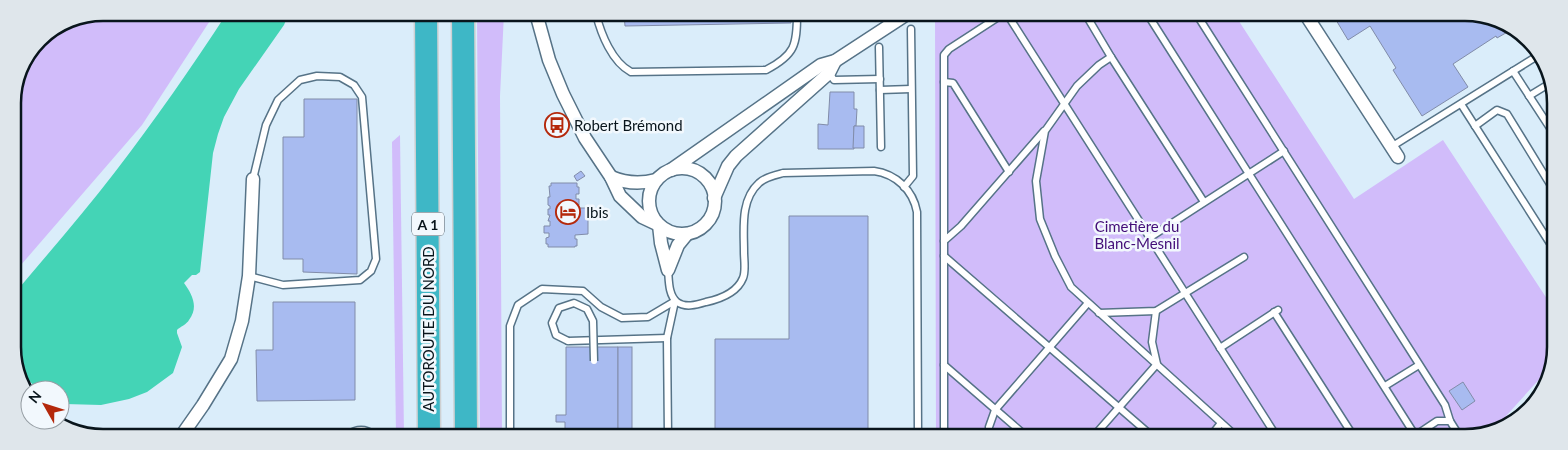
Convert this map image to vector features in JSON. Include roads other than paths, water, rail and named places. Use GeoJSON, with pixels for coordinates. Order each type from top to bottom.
{"type":"FeatureCollection","features":[{"type":"Feature","properties":{"kind":"highway","name":"AUTOROUTE DU NORD"},"geometry":{"type":"LineString","coordinates":[[426,21],[429,429]]}},
{"type":"Feature","properties":{"kind":"highway","name":"A 1"},"geometry":{"type":"LineString","coordinates":[[463,21],[466,429]]}},
{"type":"Feature","properties":{"kind":"street"},"geometry":{"type":"LineString","coordinates":[[538,21],[549,60],[563,94],[585,138],[611,177],[620,196],[642,217],[672,232],[686,234],[696,231],[704,225],[714,208],[712,188],[699,173],[690,169],[680,168],[671,170]]}},
{"type":"Feature","properties":{"kind":"street"},"geometry":{"type":"LineString","coordinates":[[668,270],[661,243],[659,225],[649,208],[651,188],[656,180],[821,65],[835,61],[896,21]]}},
{"type":"Feature","properties":{"kind":"street"},"geometry":{"type":"LineString","coordinates":[[1310,21],[1394,152]]}},
{"type":"Feature","properties":{"kind":"street"},"geometry":{"type":"LineString","coordinates":[[714,198],[728,166],[736,156],[829,73],[835,61]]}},
{"type":"Feature","properties":{"kind":"street"},"geometry":{"type":"LineString","coordinates":[[611,177],[621,182],[646,183],[656,180]]}},
{"type":"Feature","properties":{"kind":"street"},"geometry":{"type":"LineString","coordinates":[[186,429],[231,359],[242,321],[249,276],[253,180]]}},
{"type":"Feature","properties":{"kind":"street"},"geometry":{"type":"LineString","coordinates":[[668,270],[678,245],[686,234]]}},
{"type":"Feature","properties":{"kind":"lane"},"geometry":{"type":"LineString","coordinates":[[598,21],[610,49],[619,63],[624,69],[631,72],[766,70],[782,61],[793,49],[797,21]]}},
{"type":"Feature","properties":{"kind":"lane"},"geometry":{"type":"LineString","coordinates":[[944,429],[944,55],[949,49],[992,21]]}},
{"type":"Feature","properties":{"kind":"lane"},"geometry":{"type":"LineString","coordinates":[[1011,21],[1271,429]]}},
{"type":"Feature","properties":{"kind":"lane"},"geometry":{"type":"LineString","coordinates":[[1090,21],[1204,202]]}},
{"type":"Feature","properties":{"kind":"lane"},"geometry":{"type":"LineString","coordinates":[[1152,21],[1386,386],[1409,429]]}},
{"type":"Feature","properties":{"kind":"lane"},"geometry":{"type":"LineString","coordinates":[[1201,21],[1445,406],[1455,429]]}},
{"type":"Feature","properties":{"kind":"lane"},"geometry":{"type":"LineString","coordinates":[[904,187],[913,176],[910,29]]}},
{"type":"Feature","properties":{"kind":"lane"},"geometry":{"type":"LineString","coordinates":[[879,47],[881,147]]}},
{"type":"Feature","properties":{"kind":"lane"},"geometry":{"type":"LineString","coordinates":[[944,241],[961,226],[1045,131],[1078,86],[1099,65],[1111,57]]}},
{"type":"Feature","properties":{"kind":"lane"},"geometry":{"type":"LineString","coordinates":[[1394,152],[1460,104],[1534,58]]}},
{"type":"Feature","properties":{"kind":"lane"},"geometry":{"type":"LineString","coordinates":[[1513,71],[1547,123]]}},
{"type":"Feature","properties":{"kind":"lane"},"geometry":{"type":"LineString","coordinates":[[829,73],[834,80],[880,80]]}},
{"type":"Feature","properties":{"kind":"lane"},"geometry":{"type":"LineString","coordinates":[[249,276],[283,285],[360,280],[371,272],[376,259],[364,116],[362,97],[354,85],[340,76],[317,76],[300,80],[278,100],[266,125],[253,180]]}},
{"type":"Feature","properties":{"kind":"lane"},"geometry":{"type":"LineString","coordinates":[[944,82],[953,83],[1009,172]]}},
{"type":"Feature","properties":{"kind":"lane"},"geometry":{"type":"LineString","coordinates":[[1529,96],[1545,86]]}},
{"type":"Feature","properties":{"kind":"lane"},"geometry":{"type":"LineString","coordinates":[[880,90],[912,89]]}},
{"type":"Feature","properties":{"kind":"lane"},"geometry":{"type":"LineString","coordinates":[[1460,104],[1547,239]]}},
{"type":"Feature","properties":{"kind":"lane"},"geometry":{"type":"LineString","coordinates":[[1474,126],[1496,110],[1507,114],[1547,179]]}},
{"type":"Feature","properties":{"kind":"lane"},"geometry":{"type":"LineString","coordinates":[[1045,131],[1036,181],[1040,218],[1071,286],[1228,429]]}},
{"type":"Feature","properties":{"kind":"lane"},"geometry":{"type":"LineString","coordinates":[[1149,238],[1284,151]]}},
{"type":"Feature","properties":{"kind":"lane"},"geometry":{"type":"LineString","coordinates":[[675,301],[683,305],[692,306],[723,298],[738,286],[743,278],[744,269],[744,216],[747,204],[759,183],[783,172],[884,172],[904,187],[915,202],[917,212],[918,429]]}},
{"type":"Feature","properties":{"kind":"lane"},"geometry":{"type":"LineString","coordinates":[[944,256],[1144,429]]}},
{"type":"Feature","properties":{"kind":"lane"},"geometry":{"type":"LineString","coordinates":[[1099,313],[1156,311],[1244,257]]}},
{"type":"Feature","properties":{"kind":"lane"},"geometry":{"type":"LineString","coordinates":[[668,270],[670,288],[675,301],[667,338],[668,429]]}},
{"type":"Feature","properties":{"kind":"lane"},"geometry":{"type":"LineString","coordinates":[[510,429],[510,326],[518,305],[542,289],[583,291],[601,307],[622,318],[648,317],[675,301]]}},
{"type":"Feature","properties":{"kind":"lane"},"geometry":{"type":"LineString","coordinates":[[594,361],[593,321],[586,310],[574,303],[559,308],[552,323],[556,335],[568,341],[667,338]]}},
{"type":"Feature","properties":{"kind":"lane"},"geometry":{"type":"LineString","coordinates":[[989,429],[994,410],[1088,303]]}},
{"type":"Feature","properties":{"kind":"lane"},"geometry":{"type":"LineString","coordinates":[[1156,311],[1152,342],[1157,364]]}},
{"type":"Feature","properties":{"kind":"lane"},"geometry":{"type":"LineString","coordinates":[[1220,348],[1276,311],[1349,429]]}},
{"type":"Feature","properties":{"kind":"lane"},"geometry":{"type":"LineString","coordinates":[[1099,429],[1157,364]]}},
{"type":"Feature","properties":{"kind":"lane"},"geometry":{"type":"LineString","coordinates":[[944,365],[1017,429]]}},
{"type":"Feature","properties":{"kind":"lane"},"geometry":{"type":"LineString","coordinates":[[1386,386],[1419,365]]}},
{"type":"Feature","properties":{"kind":"lane"},"geometry":{"type":"LineString","coordinates":[[1425,429],[1437,422],[1450,421]]}},
{"type":"Feature","properties":{"kind":"lane"},"geometry":{"type":"LineString","coordinates":[[1216,429],[1221,423]]}},
{"type":"Feature","properties":{"kind":"place","name":"Robert Brémond"},"geometry":{"type":"Point","coordinates":[557,125]}},
{"type":"Feature","properties":{"kind":"place","name":"Ibis"},"geometry":{"type":"Point","coordinates":[568,212]}},
{"type":"Feature","properties":{"kind":"park label","name":"Cimetière du Blanc-Mesnil"},"geometry":{"type":"Point","coordinates":[1137,234]}}]}
